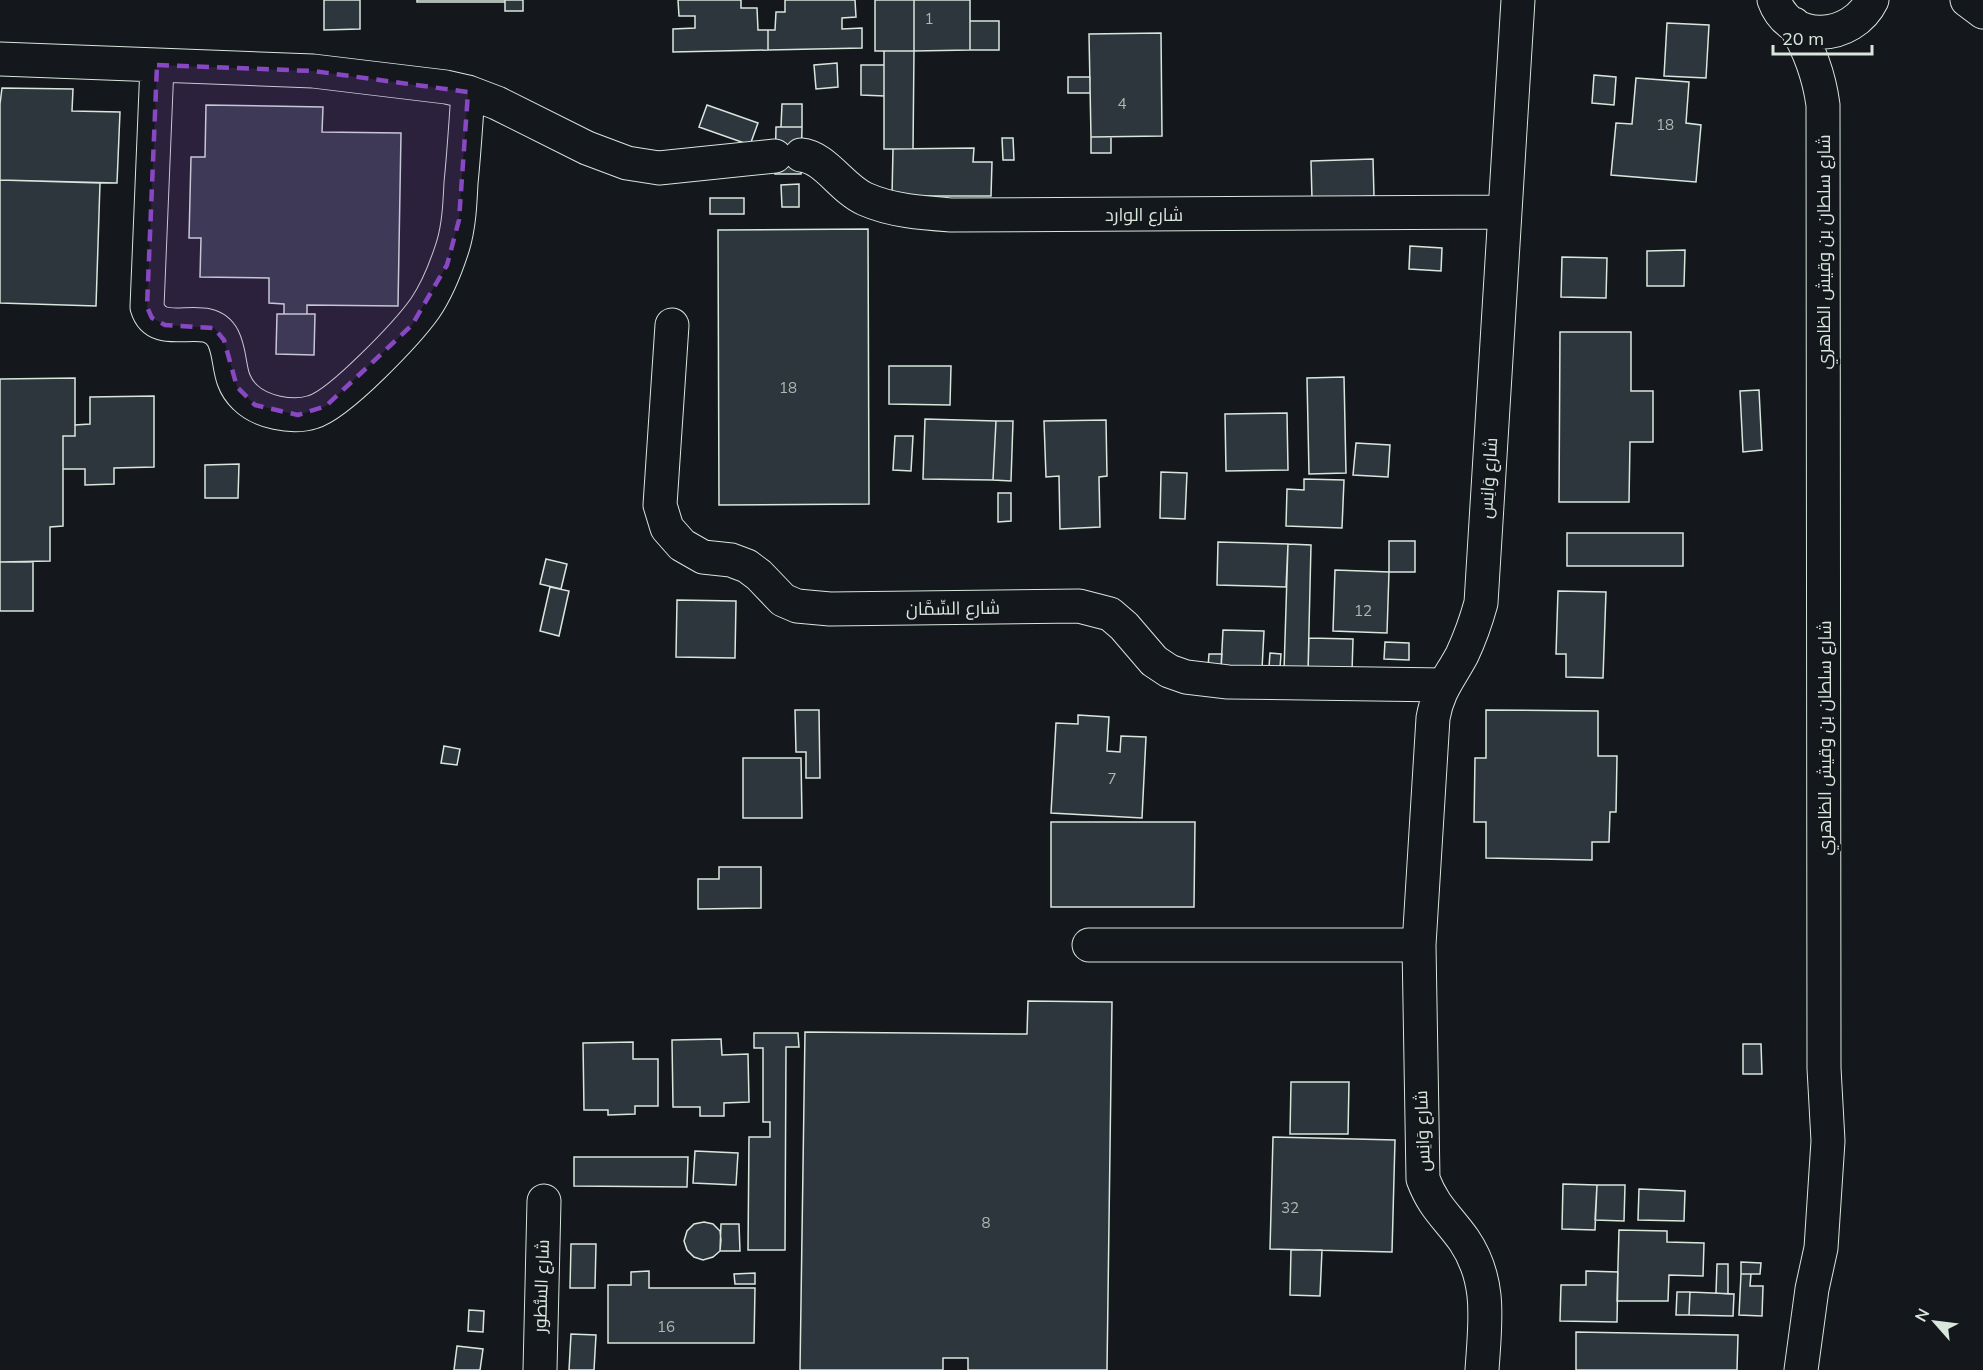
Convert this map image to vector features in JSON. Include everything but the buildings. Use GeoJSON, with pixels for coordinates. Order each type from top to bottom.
{"type":"FeatureCollection","features":[{"type":"Feature","properties":{"kind":"street","name":"شارع وَانِس"},"geometry":{"type":"LineString","coordinates":[[1482,1370],[1484,1284],[1478,1265],[1466,1243],[1456,1228],[1442,1215],[1429,1195],[1423,1179],[1419,945],[1433,718],[1437,699],[1474,629],[1481,603],[1518,0]]}},
{"type":"Feature","properties":{"kind":"street"},"geometry":{"type":"LineString","coordinates":[[1967,0],[1983,12]]}},
{"type":"Feature","properties":{"kind":"street"},"geometry":{"type":"LineString","coordinates":[[1778,7],[1812,32],[1832,32],[1868,9]]}},
{"type":"Feature","properties":{"kind":"street","name":"شارع سلطان بن وقيش الظاهري"},"geometry":{"type":"LineString","coordinates":[[1778,7],[1805,43],[1814,63],[1823,105],[1824,1068],[1828,1141],[1821,1248],[1812,1289],[1801,1370]]}},
{"type":"Feature","properties":{"kind":"street","name":"شارع سلطان بن وقيش الظاهري"},"geometry":{"type":"LineString","coordinates":[[1823,105],[1833,64],[1868,9]]}},
{"type":"Feature","properties":{"kind":"street"},"geometry":{"type":"LineString","coordinates":[[0,59],[157,65],[313,71],[446,87],[468,92],[459,220],[454,243],[438,286],[412,325],[346,390],[326,406],[298,415],[267,410],[255,405],[237,387],[231,375],[224,340],[214,328],[198,324],[165,325],[157,322],[149,313],[147,307],[157,65]]}},
{"type":"Feature","properties":{"kind":"street","name":"شارع الوارد"},"geometry":{"type":"LineString","coordinates":[[468,92],[497,103],[587,148],[627,163],[659,168],[788,155],[817,159],[843,186],[864,199],[891,208],[917,212],[952,215],[1505,212]]}},
{"type":"Feature","properties":{"kind":"street","name":"شارع السِّمَّان"},"geometry":{"type":"LineString","coordinates":[[672,325],[660,505],[667,528],[682,545],[703,557],[731,560],[747,566],[783,600],[797,606],[831,609],[1079,606],[1110,614],[1124,626],[1154,661],[1169,671],[1186,677],[1228,682],[1444,685]]}},
{"type":"Feature","properties":{"kind":"street"},"geometry":{"type":"LineString","coordinates":[[1089,945],[1419,945]]}},
{"type":"Feature","properties":{"kind":"street","name":"شارع السُّطور"},"geometry":{"type":"LineString","coordinates":[[540,1370],[544,1201]]}},
{"type":"Feature","properties":{"kind":"highlighted area"},"geometry":{"type":"Polygon","coordinates":[[[157,65],[313,71],[468,92],[459,220],[447,265],[412,325],[326,406],[298,415],[255,405],[237,387],[224,340],[214,328],[165,325],[152,318],[147,307],[157,65]]]}}]}
